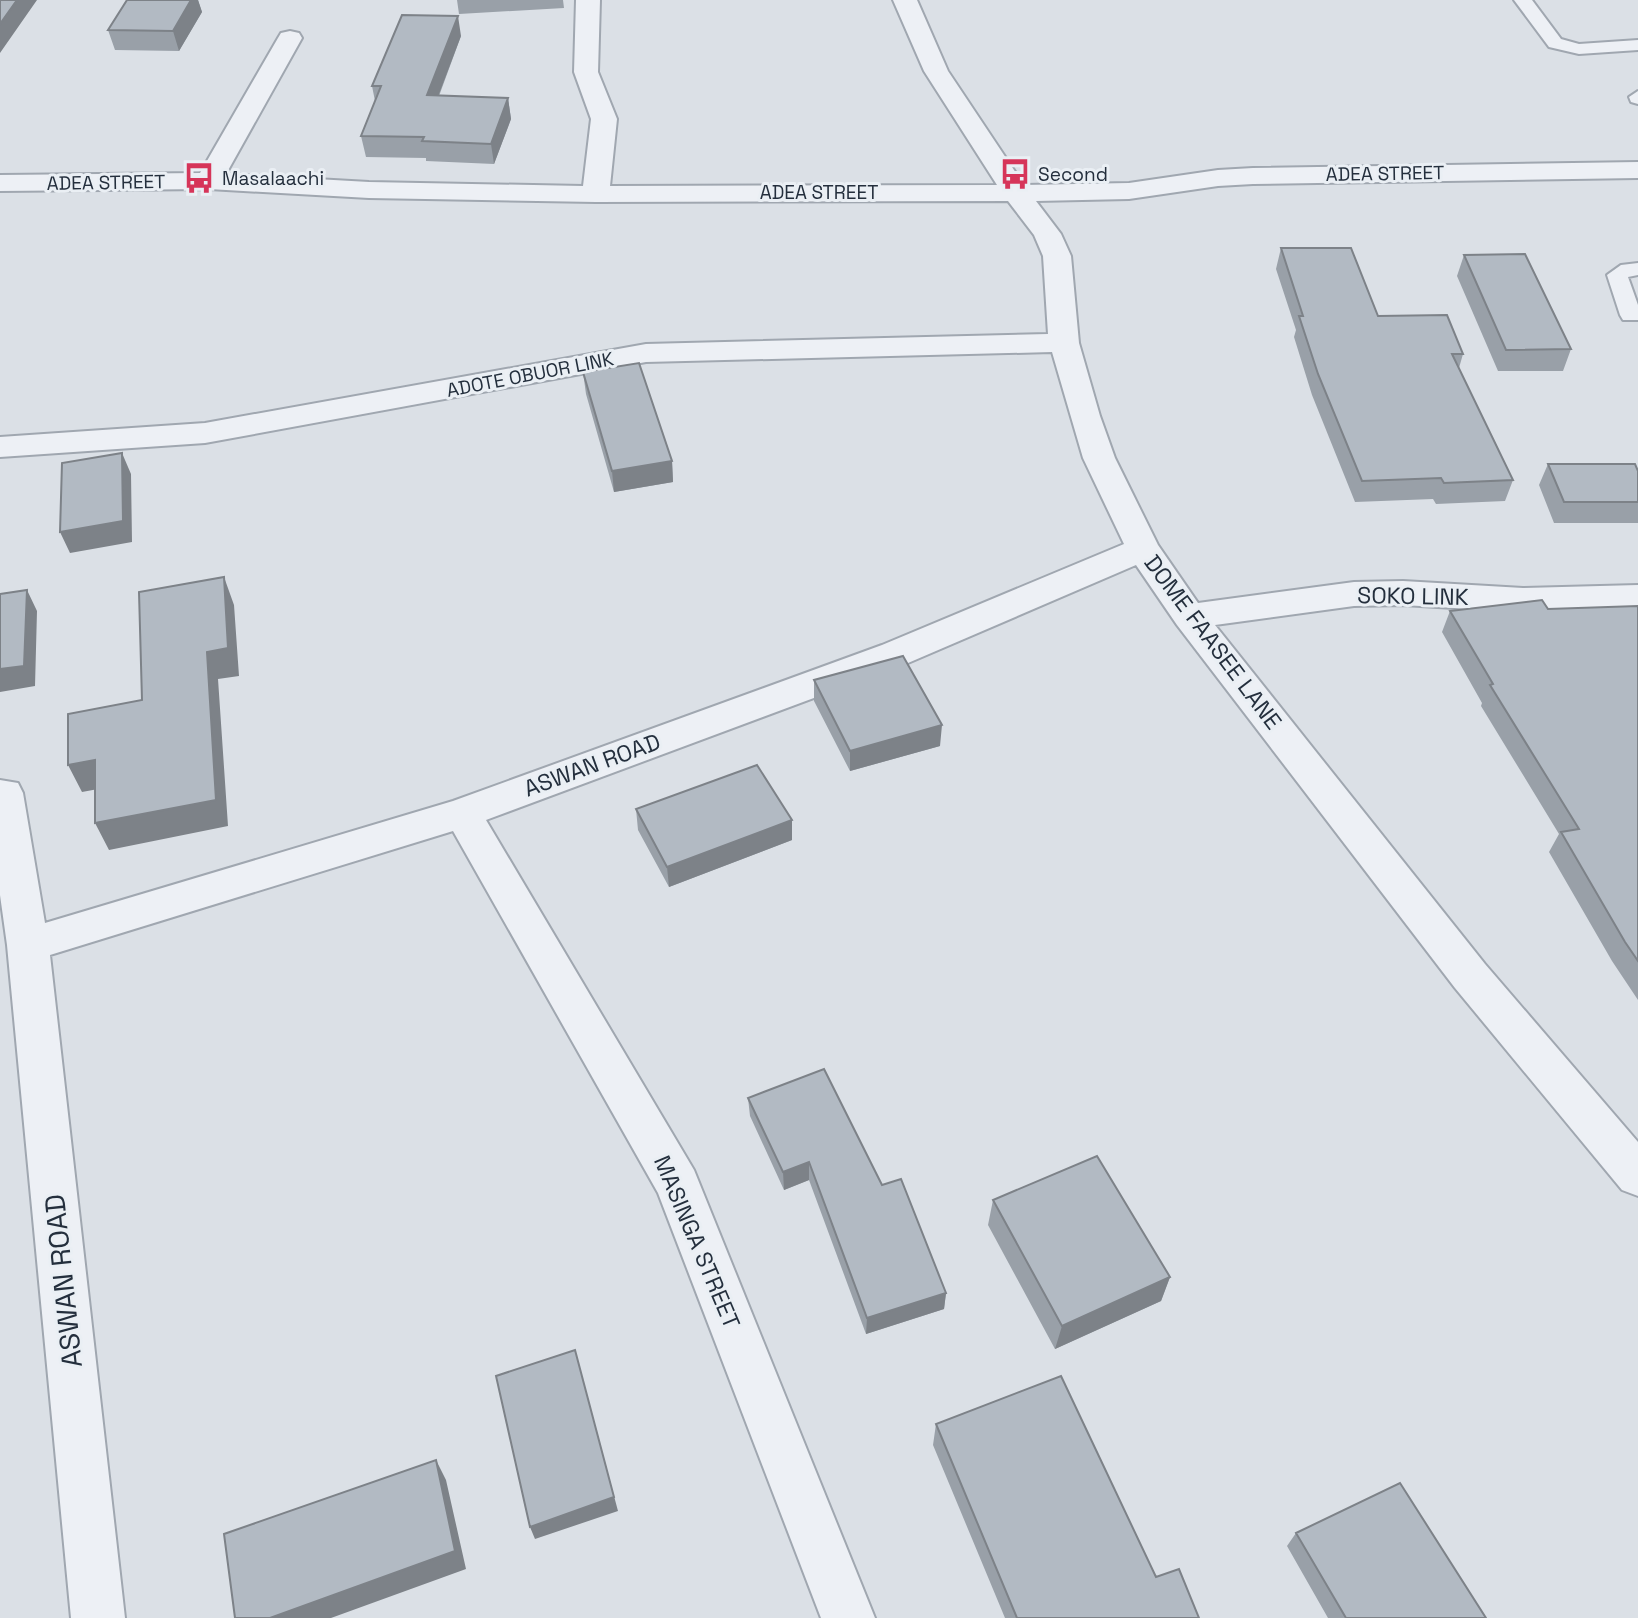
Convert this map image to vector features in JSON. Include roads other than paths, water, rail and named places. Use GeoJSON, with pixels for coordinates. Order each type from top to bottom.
{"type":"FeatureCollection","features":[{"type":"Feature","properties":{"kind":"street"},"geometry":{"type":"LineString","coordinates":[[588,0],[586,72],[604,119],[596,194]]}},
{"type":"Feature","properties":{"kind":"street","name":"DOME FAASEE LANE"},"geometry":{"type":"LineString","coordinates":[[905,0],[936,71],[1046,234],[1057,256],[1064,344],[1099,458],[1143,549],[1189,616],[1470,976],[1638,1175]]}},
{"type":"Feature","properties":{"kind":"street"},"geometry":{"type":"LineString","coordinates":[[209,181],[290,37]]}},
{"type":"Feature","properties":{"kind":"street","name":"ADEA STREET"},"geometry":{"type":"LineString","coordinates":[[0,183],[209,181],[369,190],[596,194],[1016,193],[1129,191],[1218,178],[1253,176],[1638,170]]}},
{"type":"Feature","properties":{"kind":"street","name":"ADOTE OBUOR LINK"},"geometry":{"type":"LineString","coordinates":[[0,447],[205,433],[646,353],[1064,344]]}},
{"type":"Feature","properties":{"kind":"street","name":"ASWAN ROAD"},"geometry":{"type":"LineString","coordinates":[[29,945],[462,813],[895,654],[1143,549]]}},
{"type":"Feature","properties":{"kind":"street","name":"SOKO LINK"},"geometry":{"type":"LineString","coordinates":[[1189,616],[1354,594],[1403,593],[1523,600],[1638,597]]}},
{"type":"Feature","properties":{"kind":"street","name":"ASWAN ROAD"},"geometry":{"type":"LineString","coordinates":[[4,793],[29,945],[98,1618]]}},
{"type":"Feature","properties":{"kind":"street","name":"MASINGA STREET"},"geometry":{"type":"LineString","coordinates":[[462,813],[678,1185],[848,1618]]}},
{"type":"Feature","properties":{"kind":"lane"},"geometry":{"type":"LineString","coordinates":[[1523,0],[1555,43],[1580,49],[1638,46]]}},
{"type":"Feature","properties":{"kind":"lane"},"geometry":{"type":"LineString","coordinates":[[1631,315],[1617,275],[1628,269],[1638,269]]}},
{"type":"Feature","properties":{"kind":"place","name":"Second"},"geometry":{"type":"Point","coordinates":[1015,174]}},
{"type":"Feature","properties":{"kind":"place","name":"Masalaachi"},"geometry":{"type":"Point","coordinates":[199,178]}}]}
